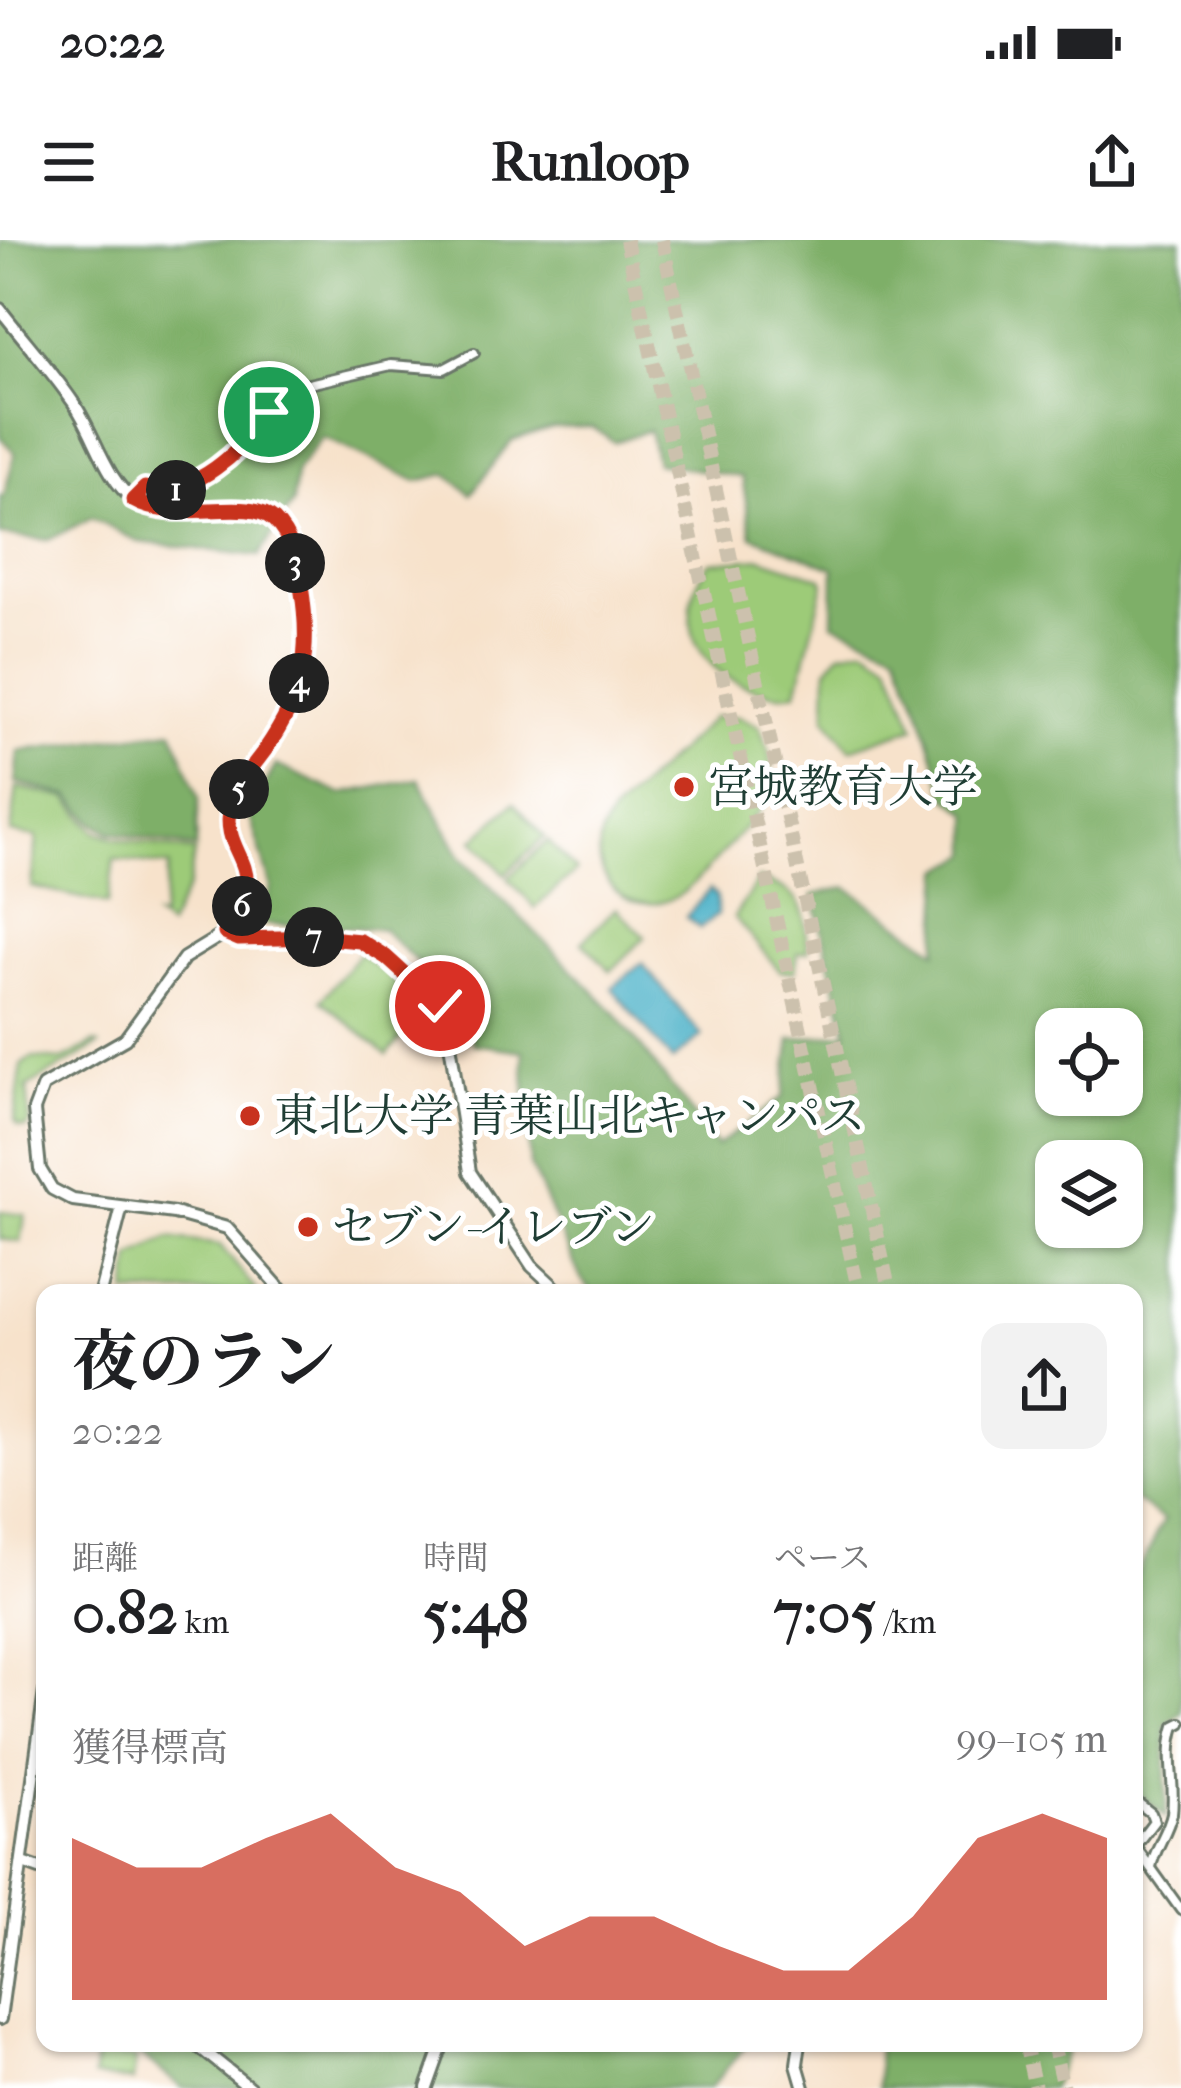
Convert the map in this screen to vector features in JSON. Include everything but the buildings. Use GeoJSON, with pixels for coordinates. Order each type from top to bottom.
{"type":"FeatureCollection","features":[{"type":"Feature","properties":{"kind":"street"},"geometry":{"type":"LineString","coordinates":[[0,309],[76,405],[114,478],[133,500],[173,513],[250,509],[268,514],[284,531],[300,580],[308,654],[284,716],[231,804],[233,836],[248,883],[241,907],[225,933],[184,958],[125,1039],[49,1081],[35,1102],[40,1165],[46,1182],[73,1200],[202,1218],[227,1228],[276,1284]]}},
{"type":"Feature","properties":{"kind":"street"},"geometry":{"type":"LineString","coordinates":[[133,500],[145,488],[173,491],[225,460],[296,387],[391,365],[444,369],[474,353]]}},
{"type":"Feature","properties":{"kind":"street"},"geometry":{"type":"LineString","coordinates":[[225,933],[239,939],[360,941],[431,995],[447,1024],[470,1172],[532,1265],[552,1284]]}},
{"type":"Feature","properties":{"kind":"street"},"geometry":{"type":"LineString","coordinates":[[102,1284],[122,1207]]}},
{"type":"Feature","properties":{"kind":"street"},"geometry":{"type":"LineString","coordinates":[[1151,1867],[1171,1820],[1177,1791],[1169,1744],[1175,1726],[1181,1723]]}},
{"type":"Feature","properties":{"kind":"street"},"geometry":{"type":"LineString","coordinates":[[0,2019],[36,1761]]}},
{"type":"Feature","properties":{"kind":"street"},"geometry":{"type":"LineString","coordinates":[[1143,1808],[1154,1817],[1143,1836]]}},
{"type":"Feature","properties":{"kind":"street"},"geometry":{"type":"LineString","coordinates":[[1143,1856],[1181,1910]]}},
{"type":"Feature","properties":{"kind":"street"},"geometry":{"type":"LineString","coordinates":[[23,1863],[36,1868]]}},
{"type":"Feature","properties":{"kind":"street"},"geometry":{"type":"LineString","coordinates":[[205,2052],[250,2088]]}},
{"type":"Feature","properties":{"kind":"street"},"geometry":{"type":"LineString","coordinates":[[428,2088],[440,2052]]}},
{"type":"Feature","properties":{"kind":"street"},"geometry":{"type":"LineString","coordinates":[[799,2052],[804,2088]]}},
{"type":"Feature","properties":{"kind":"green space"},"geometry":{"type":"Polygon","coordinates":[[[0,240],[1181,240],[1181,1713],[1166,1725],[1166,1817],[1143,1797],[1143,1562],[1164,1520],[1143,1505],[1143,1284],[585,1284],[530,1165],[523,1051],[474,1044],[459,1002],[382,929],[260,924],[271,887],[249,814],[276,765],[341,794],[419,779],[461,857],[615,1013],[717,1146],[783,1097],[791,1039],[847,1033],[813,895],[847,887],[937,951],[942,870],[970,854],[970,814],[946,796],[897,651],[833,623],[834,568],[752,536],[742,477],[656,463],[649,430],[614,442],[592,427],[553,428],[512,440],[471,494],[447,474],[417,481],[322,437],[296,471],[293,503],[259,556],[139,542],[91,518],[48,540],[0,535],[0,496],[4,496],[15,453],[0,437],[0,240]]]}},
{"type":"Feature","properties":{"kind":"green space"},"geometry":{"type":"Polygon","coordinates":[[[761,558],[822,578],[824,584],[797,692],[778,694],[738,682],[719,671],[696,641],[692,603],[710,562],[761,558]]]}},
{"type":"Feature","properties":{"kind":"green space"},"geometry":{"type":"Polygon","coordinates":[[[865,647],[890,663],[915,727],[850,749],[826,717],[827,669],[840,652],[865,647]]]}},
{"type":"Feature","properties":{"kind":"green space"},"geometry":{"type":"Polygon","coordinates":[[[714,717],[740,717],[759,726],[770,753],[774,791],[678,896],[657,903],[623,896],[602,869],[602,833],[612,814],[714,717]]]}},
{"type":"Feature","properties":{"kind":"green space"},"geometry":{"type":"Polygon","coordinates":[[[173,730],[199,798],[196,848],[110,832],[94,823],[69,796],[16,782],[19,751],[173,730]]]}},
{"type":"Feature","properties":{"kind":"green space"},"geometry":{"type":"Polygon","coordinates":[[[17,787],[67,798],[95,831],[195,852],[188,887],[168,927],[156,918],[161,918],[169,866],[114,859],[108,904],[32,887],[37,837],[11,833],[17,787]]]}},
{"type":"Feature","properties":{"kind":"green space"},"geometry":{"type":"Polygon","coordinates":[[[514,803],[545,837],[505,874],[474,840],[514,803]]]}},
{"type":"Feature","properties":{"kind":"green space"},"geometry":{"type":"Polygon","coordinates":[[[548,841],[576,871],[535,908],[508,878],[548,841]]]}},
{"type":"Feature","properties":{"kind":"green space"},"geometry":{"type":"Polygon","coordinates":[[[759,879],[785,890],[803,912],[808,951],[798,953],[795,971],[780,971],[734,917],[759,879]]]}},
{"type":"Feature","properties":{"kind":"green space"},"geometry":{"type":"Polygon","coordinates":[[[616,908],[645,937],[611,971],[582,942],[616,908]]]}},
{"type":"Feature","properties":{"kind":"green space"},"geometry":{"type":"Polygon","coordinates":[[[360,953],[426,1008],[387,1055],[321,1000],[360,953]]]}},
{"type":"Feature","properties":{"kind":"green space"},"geometry":{"type":"Polygon","coordinates":[[[99,1045],[27,1087],[30,1123],[25,1128],[17,1126],[22,1064],[32,1058],[62,1060],[99,1045]]]}},
{"type":"Feature","properties":{"kind":"green space"},"geometry":{"type":"Polygon","coordinates":[[[0,1212],[25,1215],[21,1242],[0,1239],[0,1212]]]}},
{"type":"Feature","properties":{"kind":"green space"},"geometry":{"type":"Polygon","coordinates":[[[169,1238],[220,1245],[251,1284],[128,1284],[132,1258],[169,1238]]]}},
{"type":"Feature","properties":{"kind":"green space"},"geometry":{"type":"Polygon","coordinates":[[[740,2052],[710,2088],[182,2088],[141,2055],[740,2052]]]}},
{"type":"Feature","properties":{"kind":"green space"},"geometry":{"type":"Polygon","coordinates":[[[878,2052],[1066,2052],[1051,2088],[879,2088],[878,2052]]]}},
{"type":"Feature","properties":{"kind":"green space"},"geometry":{"type":"Polygon","coordinates":[[[96,2054],[136,2058],[133,2081],[94,2077],[96,2054]]]}},
{"type":"Feature","properties":{"kind":"water"},"geometry":{"type":"Polygon","coordinates":[[[710,889],[717,897],[717,915],[700,928],[686,917],[710,889]]]}},
{"type":"Feature","properties":{"kind":"water"},"geometry":{"type":"Polygon","coordinates":[[[642,963],[702,1036],[672,1061],[612,988],[642,963]]]}},
{"type":"Feature","properties":{"kind":"tunnel"},"geometry":{"type":"LineString","coordinates":[[626,240],[857,1284]]}},
{"type":"Feature","properties":{"kind":"tunnel"},"geometry":{"type":"LineString","coordinates":[[662,240],[888,1284]]}},
{"type":"Feature","properties":{"kind":"tunnel"},"geometry":{"type":"LineString","coordinates":[[1027,2052],[1035,2088]]}},
{"type":"Feature","properties":{"kind":"tunnel"},"geometry":{"type":"LineString","coordinates":[[1055,2052],[1063,2088]]}},
{"type":"Feature","properties":{"kind":"place","name":"宮城教育大学"},"geometry":{"type":"Point","coordinates":[684,787]}},
{"type":"Feature","properties":{"kind":"place","name":"東北大学 青葉山北キャンパス"},"geometry":{"type":"Point","coordinates":[250,1116]}},
{"type":"Feature","properties":{"kind":"place","name":"セブン-イレブン"},"geometry":{"type":"Point","coordinates":[308,1227]}},
{"type":"Feature","properties":{"kind":"route"},"geometry":{"type":"LineString","coordinates":[[269,412],[238,449],[190,483],[173,491],[145,488],[133,500],[173,513],[250,509],[268,514],[284,531],[300,580],[308,654],[276,732],[231,804],[230,825],[248,883],[241,907],[225,933],[239,939],[360,941],[386,957],[440,1006]]}}]}
